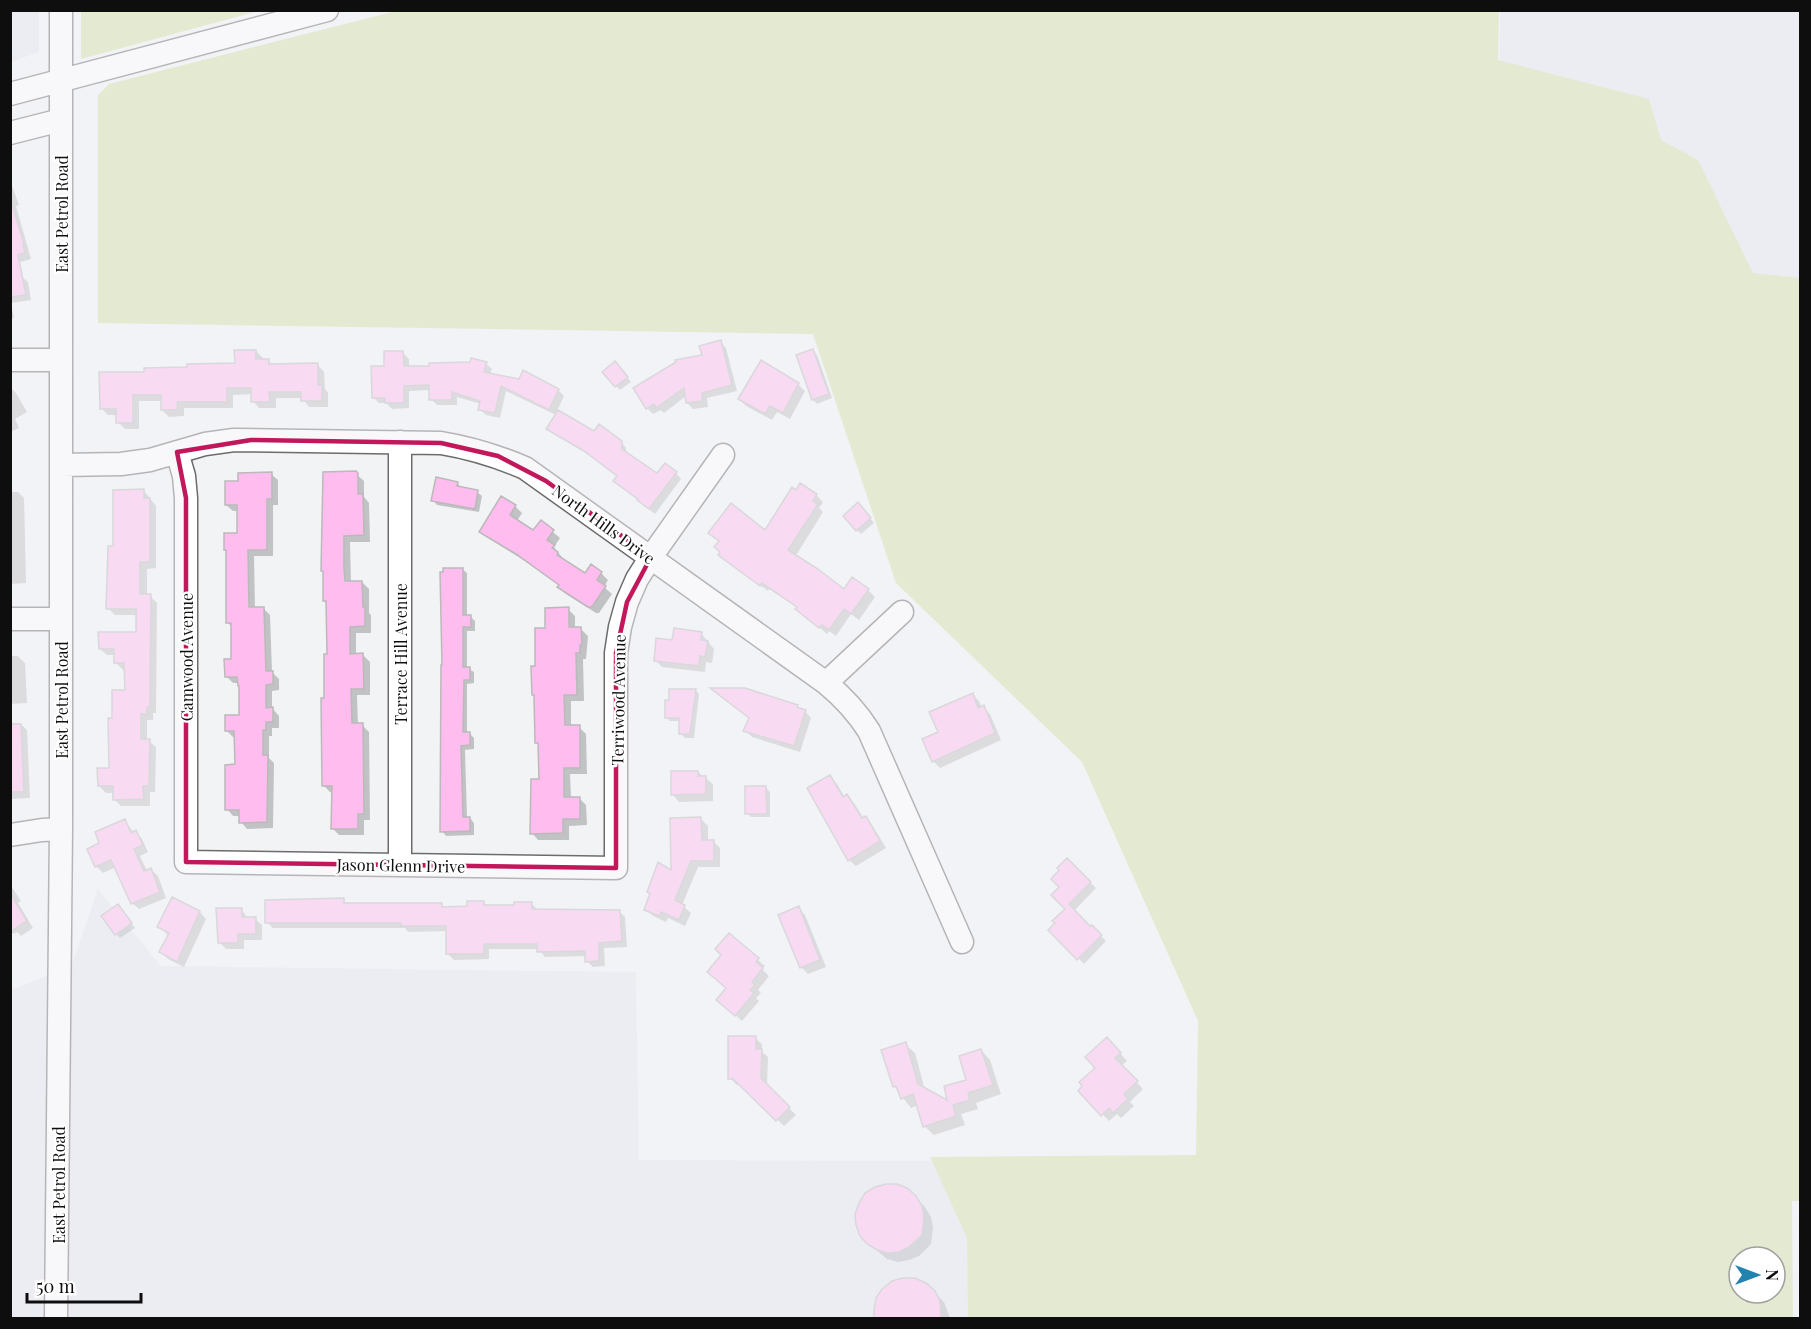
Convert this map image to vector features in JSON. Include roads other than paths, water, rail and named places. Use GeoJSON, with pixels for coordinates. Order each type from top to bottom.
{"type":"FeatureCollection","features":[{"type":"Feature","properties":{"kind":"street","name":"East Petrol Road"},"geometry":{"type":"LineString","coordinates":[[56,1318],[61,829],[61,10]]}},
{"type":"Feature","properties":{"kind":"street"},"geometry":{"type":"LineString","coordinates":[[10,94],[327,10]]}},
{"type":"Feature","properties":{"kind":"street"},"geometry":{"type":"LineString","coordinates":[[10,133],[61,120]]}},
{"type":"Feature","properties":{"kind":"street"},"geometry":{"type":"LineString","coordinates":[[10,360],[61,360]]}},
{"type":"Feature","properties":{"kind":"street","name":"North Hills Drive"},"geometry":{"type":"LineString","coordinates":[[61,465],[121,464],[150,460],[205,444],[234,440],[441,443],[498,456],[525,468],[826,683],[857,713],[869,731],[962,942]]}},
{"type":"Feature","properties":{"kind":"street","name":"Terrace Hill Avenue"},"geometry":{"type":"LineString","coordinates":[[400,442],[400,865]]}},
{"type":"Feature","properties":{"kind":"street","name":"Camwood Avenue"},"geometry":{"type":"LineString","coordinates":[[177,452],[184,476],[186,498],[186,862]]}},
{"type":"Feature","properties":{"kind":"street","name":"Terriwood Avenue"},"geometry":{"type":"LineString","coordinates":[[616,868],[616,653],[620,627],[637,579],[723,455]]}},
{"type":"Feature","properties":{"kind":"street"},"geometry":{"type":"LineString","coordinates":[[826,683],[902,612]]}},
{"type":"Feature","properties":{"kind":"street"},"geometry":{"type":"LineString","coordinates":[[10,619],[61,619]]}},
{"type":"Feature","properties":{"kind":"street"},"geometry":{"type":"LineString","coordinates":[[10,836],[61,829]]}},
{"type":"Feature","properties":{"kind":"street","name":"Jason Glenn Drive"},"geometry":{"type":"LineString","coordinates":[[186,862],[616,868]]}}]}
